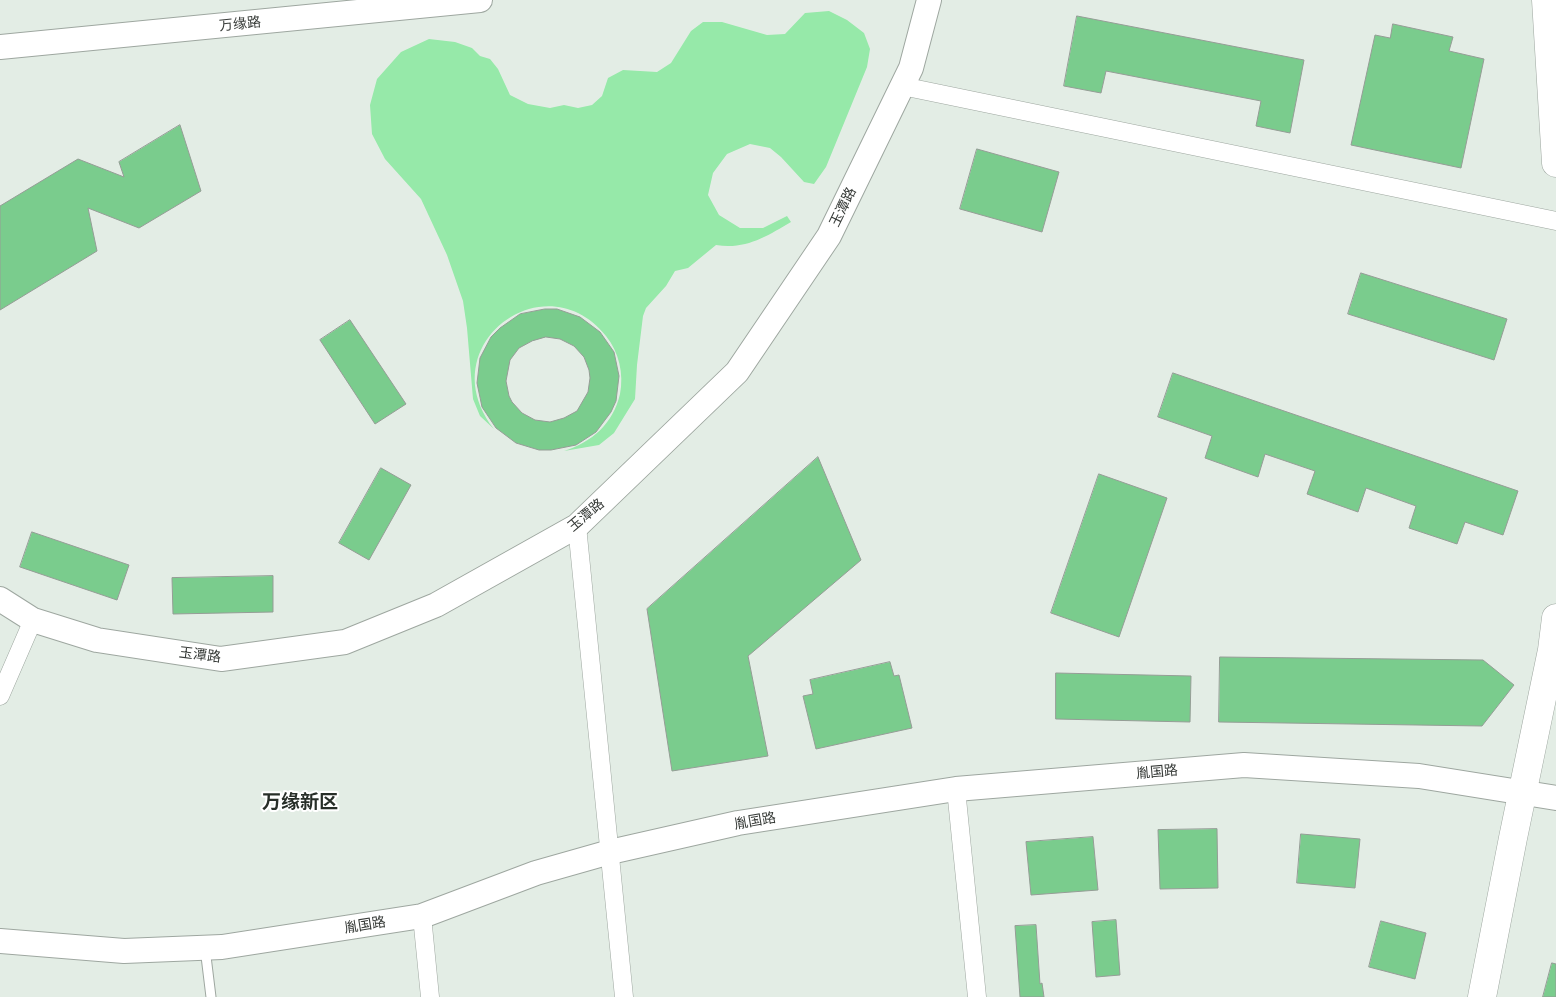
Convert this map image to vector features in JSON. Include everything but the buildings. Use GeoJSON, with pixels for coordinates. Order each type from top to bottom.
{"type":"FeatureCollection","features":[{"type":"Feature","properties":{"kind":"main road","name":"万缘路"},"geometry":{"type":"LineString","coordinates":[[0,36],[361,0]]}},
{"type":"Feature","properties":{"kind":"main road","name":"万缘路"},"geometry":{"type":"LineString","coordinates":[[0,47],[480,0]]}},
{"type":"Feature","properties":{"kind":"main road","name":"玉潭路"},"geometry":{"type":"LineString","coordinates":[[0,599],[33,620],[97,640],[221,659],[346,642],[436,605],[577,526],[738,372],[829,236],[911,68],[929,0]]}},
{"type":"Feature","properties":{"kind":"main road"},"geometry":{"type":"LineString","coordinates":[[1546,0],[1556,163]]}},
{"type":"Feature","properties":{"kind":"main road"},"geometry":{"type":"LineString","coordinates":[[1482,997],[1538,795],[1556,618]]}},
{"type":"Feature","properties":{"kind":"main road"},"geometry":{"type":"LineString","coordinates":[[1498,997],[1556,702]]}},
{"type":"Feature","properties":{"kind":"main road","name":"胤国路"},"geometry":{"type":"LineString","coordinates":[[0,941],[124,951],[222,946],[422,916],[536,873],[610,852],[738,823],[956,789],[1244,766],[1419,776],[1538,795]]}},
{"type":"Feature","properties":{"kind":"street"},"geometry":{"type":"LineString","coordinates":[[902,86],[1556,221]]}},
{"type":"Feature","properties":{"kind":"street"},"geometry":{"type":"LineString","coordinates":[[577,526],[624,997]]}},
{"type":"Feature","properties":{"kind":"street"},"geometry":{"type":"LineString","coordinates":[[0,696],[33,620]]}},
{"type":"Feature","properties":{"kind":"street"},"geometry":{"type":"LineString","coordinates":[[956,789],[977,997]]}},
{"type":"Feature","properties":{"kind":"street"},"geometry":{"type":"LineString","coordinates":[[422,916],[430,997]]}},
{"type":"Feature","properties":{"kind":"lane"},"geometry":{"type":"LineString","coordinates":[[205,947],[212,997]]}},
{"type":"Feature","properties":{"kind":"shaded area"},"geometry":{"type":"Polygon","coordinates":[[[829,11],[847,20],[864,33],[870,49],[867,67],[826,167],[814,184],[804,182],[770,148],[750,144],[727,154],[713,173],[708,195],[719,215],[740,228],[763,228],[787,216],[791,222],[765,237],[747,244],[716,245],[688,268],[675,271],[666,286],[646,308],[643,316],[635,399],[614,433],[599,445],[564,451],[584,443],[592,437],[607,423],[617,405],[621,386],[621,371],[614,349],[606,336],[581,314],[554,306],[527,310],[503,322],[485,343],[476,369],[478,398],[494,429],[480,416],[473,399],[463,301],[447,255],[421,199],[385,159],[372,134],[370,105],[377,79],[401,52],[429,39],[455,42],[472,48],[480,56],[490,59],[498,69],[510,95],[528,104],[550,108],[564,105],[578,108],[592,105],[602,96],[608,78],[623,70],[657,72],[671,63],[691,31],[703,22],[722,22],[767,35],[785,34],[805,13],[829,11]]]}},
{"type":"Feature","properties":{"kind":"district","name":"万缘新区"},"geometry":{"type":"Point","coordinates":[300,802]}}]}
